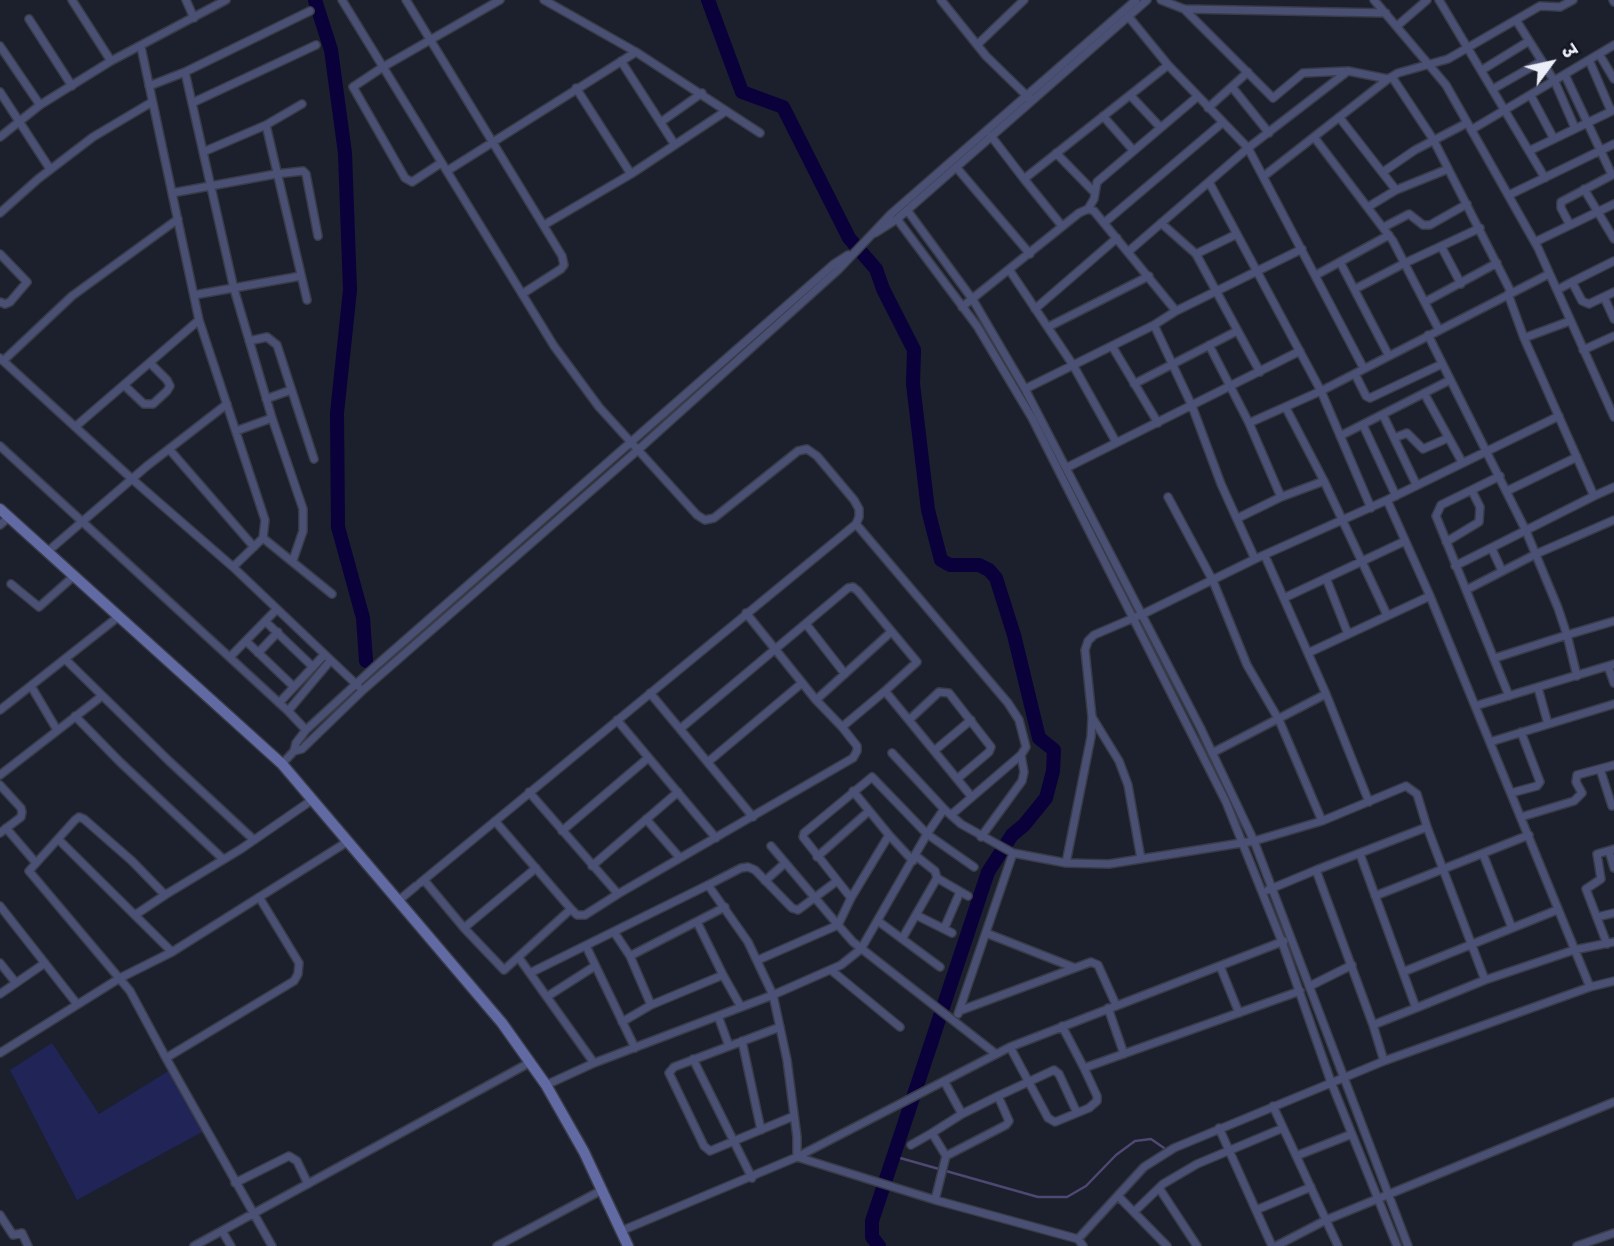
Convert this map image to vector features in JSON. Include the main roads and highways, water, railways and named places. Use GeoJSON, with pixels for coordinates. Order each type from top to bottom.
{"type":"FeatureCollection","features":[{"type":"Feature","properties":{"kind":"main road"},"geometry":{"type":"LineString","coordinates":[[0,509],[282,764],[502,1023],[546,1085],[584,1152],[628,1246]]}},
{"type":"Feature","properties":{"kind":"waterway"},"geometry":{"type":"LineString","coordinates":[[315,0],[331,50],[345,153],[350,290],[337,413],[338,527],[363,618],[366,661]]}},
{"type":"Feature","properties":{"kind":"waterway"},"geometry":{"type":"LineString","coordinates":[[708,0],[742,92],[783,107],[849,238],[876,269],[883,289],[914,350],[913,384],[928,510],[941,560],[950,565],[979,565],[989,570],[996,578],[1014,635],[1039,738],[1054,750],[1053,771],[1046,798],[1012,835],[988,872],[872,1221],[872,1237],[879,1246]]}},
{"type":"Feature","properties":{"kind":"waterway"},"geometry":{"type":"LineString","coordinates":[[893,1156],[1038,1197],[1067,1197],[1086,1186],[1116,1155],[1135,1141],[1151,1139],[1164,1148]]}}]}
